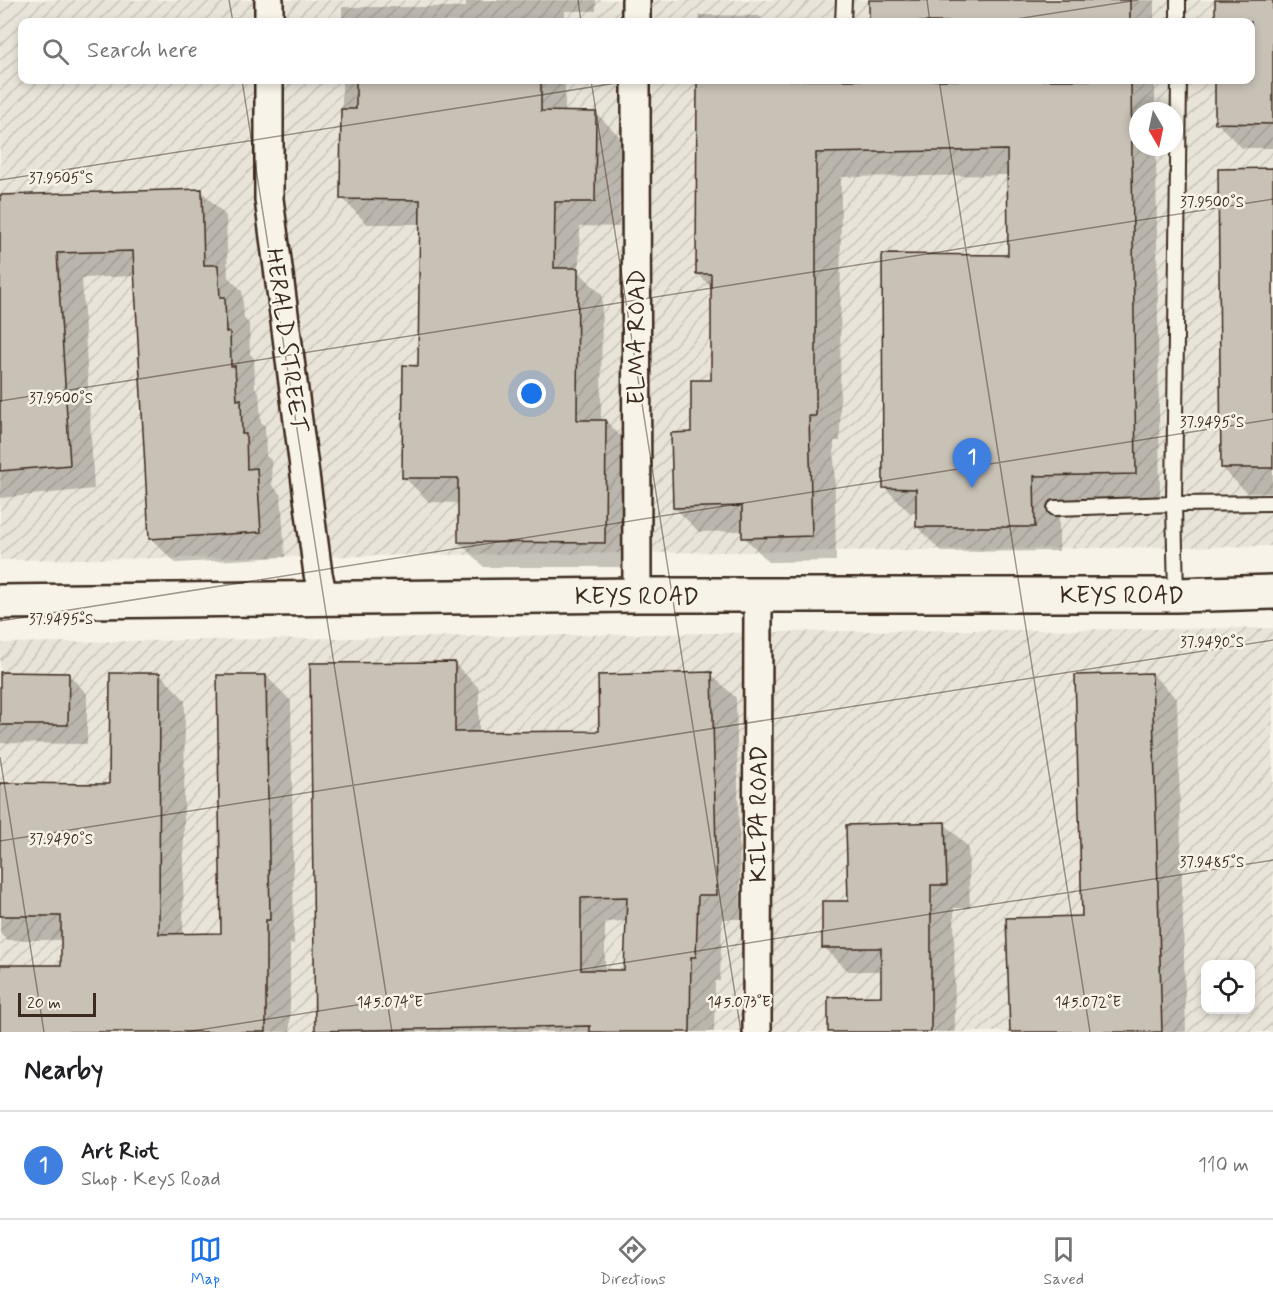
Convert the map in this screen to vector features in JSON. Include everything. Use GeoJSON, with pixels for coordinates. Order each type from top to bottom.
{"type":"FeatureCollection","features":[{"type":"Feature","properties":{"kind":"street"},"geometry":{"type":"LineString","coordinates":[[269,0],[269,18]]}},
{"type":"Feature","properties":{"kind":"street"},"geometry":{"type":"LineString","coordinates":[[636,0],[636,18]]}},
{"type":"Feature","properties":{"kind":"street","name":"HERALD STREET"},"geometry":{"type":"LineString","coordinates":[[269,84],[269,199],[318,574],[324,600]]}},
{"type":"Feature","properties":{"kind":"street","name":"ELMA ROAD"},"geometry":{"type":"LineString","coordinates":[[636,84],[637,595]]}},
{"type":"Feature","properties":{"kind":"street","name":"KEYS ROAD"},"geometry":{"type":"LineString","coordinates":[[0,602],[637,595],[1176,595],[1273,592]]}},
{"type":"Feature","properties":{"kind":"street","name":"KILPA ROAD"},"geometry":{"type":"LineString","coordinates":[[757,1032],[758,596]]}},
{"type":"Feature","properties":{"kind":"lane"},"geometry":{"type":"LineString","coordinates":[[843,18],[844,0]]}},
{"type":"Feature","properties":{"kind":"lane"},"geometry":{"type":"LineString","coordinates":[[1178,0],[1178,18]]}},
{"type":"Feature","properties":{"kind":"lane"},"geometry":{"type":"LineString","coordinates":[[1176,595],[1174,504],[1179,84]]}},
{"type":"Feature","properties":{"kind":"lane"},"geometry":{"type":"LineString","coordinates":[[1056,508],[1273,503]]}},
{"type":"Feature","properties":{"kind":"shaded area"},"geometry":{"type":"Polygon","coordinates":[[[0,0],[1273,0],[1273,546],[0,560],[0,0]]]}},
{"type":"Feature","properties":{"kind":"shaded area"},"geometry":{"type":"Polygon","coordinates":[[[1273,628],[1273,1032],[0,1032],[0,643],[852,631],[1273,628]]]}},
{"type":"Feature","properties":{"kind":"building"},"geometry":{"type":"Polygon","coordinates":[[[869,0],[1130,0],[1130,18],[869,18],[869,0]]]}},
{"type":"Feature","properties":{"kind":"building"},"geometry":{"type":"Polygon","coordinates":[[[1215,0],[1273,0],[1273,124],[1215,123],[1215,84],[1255,84],[1255,18],[1215,18],[1215,0]]]}},
{"type":"Feature","properties":{"kind":"building"},"geometry":{"type":"Polygon","coordinates":[[[356,84],[541,84],[541,111],[596,112],[595,202],[555,202],[554,268],[578,268],[577,420],[606,420],[605,543],[458,542],[458,478],[402,478],[403,365],[418,366],[420,200],[340,199],[341,109],[356,109],[356,84]]]}},
{"type":"Feature","properties":{"kind":"building"},"geometry":{"type":"Polygon","coordinates":[[[697,84],[1131,84],[1129,156],[1132,156],[1136,474],[1034,476],[1035,527],[916,527],[916,489],[883,488],[882,254],[1008,255],[1007,150],[816,153],[816,416],[809,416],[812,536],[742,538],[742,506],[673,508],[671,433],[691,432],[691,380],[711,380],[711,274],[696,274],[697,84]]]}},
{"type":"Feature","properties":{"kind":"building"},"geometry":{"type":"Polygon","coordinates":[[[1273,168],[1273,468],[1221,468],[1218,169],[1273,168]]]}},
{"type":"Feature","properties":{"kind":"building"},"geometry":{"type":"Polygon","coordinates":[[[202,189],[204,265],[218,265],[220,297],[225,297],[226,332],[230,332],[231,366],[235,366],[237,400],[241,399],[242,434],[246,434],[247,469],[257,468],[261,532],[149,539],[133,251],[57,253],[70,465],[0,471],[0,195],[202,189]]]}},
{"type":"Feature","properties":{"kind":"building"},"geometry":{"type":"Polygon","coordinates":[[[455,662],[455,732],[599,731],[598,675],[712,672],[717,895],[698,895],[696,957],[691,957],[690,1032],[590,1032],[590,1026],[315,1031],[310,663],[455,662]],[[627,897],[581,898],[581,970],[624,970],[627,897]]]}},
{"type":"Feature","properties":{"kind":"building"},"geometry":{"type":"Polygon","coordinates":[[[0,672],[69,673],[68,725],[0,725],[0,672]]]}},
{"type":"Feature","properties":{"kind":"building"},"geometry":{"type":"Polygon","coordinates":[[[110,673],[160,673],[159,934],[221,933],[217,675],[266,675],[270,920],[266,920],[266,1032],[0,1032],[0,965],[61,965],[61,916],[0,916],[0,783],[109,784],[110,673]]]}},
{"type":"Feature","properties":{"kind":"building"},"geometry":{"type":"Polygon","coordinates":[[[1152,673],[1162,1032],[1010,1032],[1006,918],[1082,916],[1075,675],[1152,673]]]}},
{"type":"Feature","properties":{"kind":"building"},"geometry":{"type":"Polygon","coordinates":[[[945,822],[947,885],[931,885],[931,1032],[828,1032],[828,997],[881,996],[881,948],[822,948],[822,901],[848,901],[846,825],[945,822]]]}},
{"type":"Feature","properties":{"kind":"place","name":"Art Riot"},"geometry":{"type":"Point","coordinates":[972,488]}}]}
